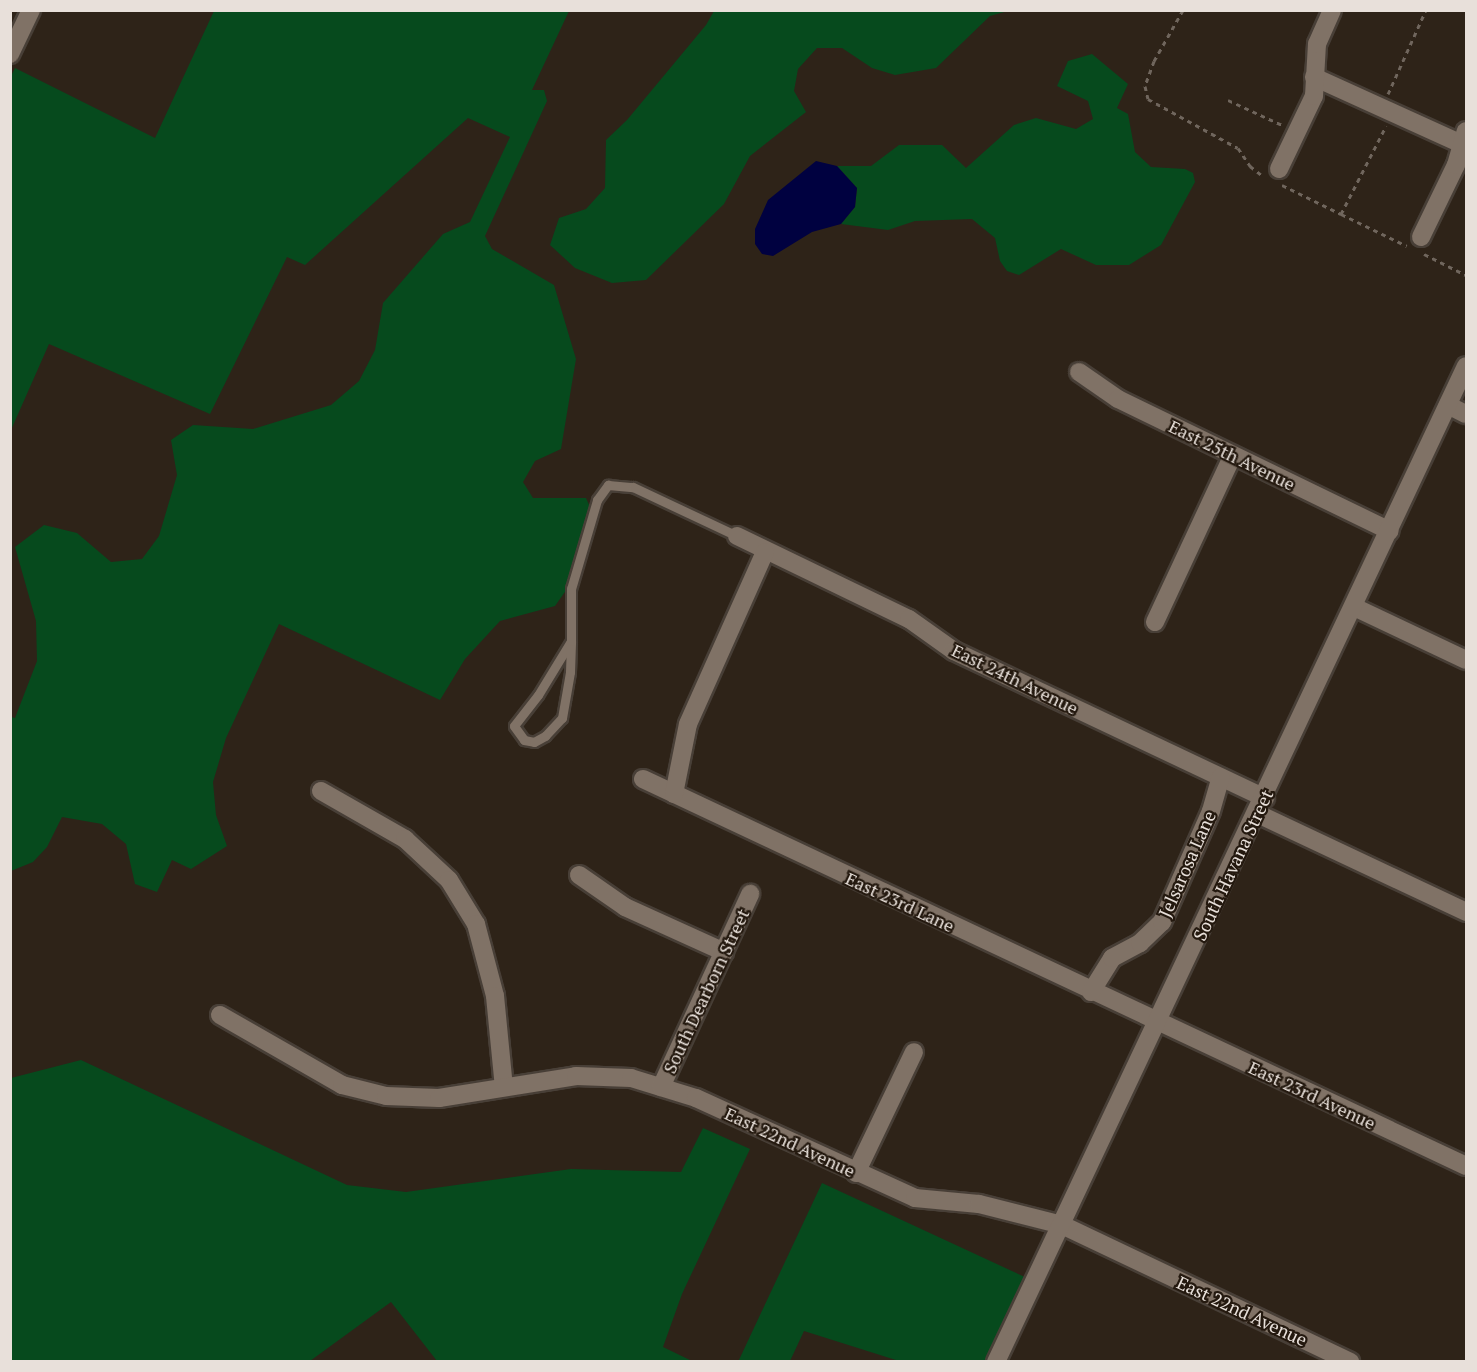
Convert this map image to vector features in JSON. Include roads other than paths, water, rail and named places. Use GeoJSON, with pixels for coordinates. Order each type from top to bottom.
{"type":"FeatureCollection","features":[{"type":"Feature","properties":{"kind":"street"},"geometry":{"type":"LineString","coordinates":[[10,54],[31,10]]}},
{"type":"Feature","properties":{"kind":"street"},"geometry":{"type":"LineString","coordinates":[[1279,169],[1314,96],[1317,44],[1332,10]]}},
{"type":"Feature","properties":{"kind":"street"},"geometry":{"type":"LineString","coordinates":[[1314,77],[1465,141],[1421,237]]}},
{"type":"Feature","properties":{"kind":"street","name":"South Havana Street"},"geometry":{"type":"LineString","coordinates":[[996,1362],[1028,1288],[1062,1226],[1467,366]]}},
{"type":"Feature","properties":{"kind":"street","name":"East 25th Avenue"},"geometry":{"type":"LineString","coordinates":[[1079,372],[1118,399],[1390,531]]}},
{"type":"Feature","properties":{"kind":"street"},"geometry":{"type":"LineString","coordinates":[[1448,405],[1467,414]]}},
{"type":"Feature","properties":{"kind":"street"},"geometry":{"type":"LineString","coordinates":[[1155,622],[1233,455]]}},
{"type":"Feature","properties":{"kind":"street","name":"East 24th Avenue"},"geometry":{"type":"LineString","coordinates":[[737,536],[765,552],[909,619],[954,651],[1221,777],[1261,806],[1467,912]]}},
{"type":"Feature","properties":{"kind":"street"},"geometry":{"type":"LineString","coordinates":[[674,794],[688,724],[765,552]]}},
{"type":"Feature","properties":{"kind":"street"},"geometry":{"type":"LineString","coordinates":[[1354,607],[1467,660]]}},
{"type":"Feature","properties":{"kind":"street","name":"Jelsarosa Lane"},"geometry":{"type":"LineString","coordinates":[[1091,993],[1112,958],[1140,943],[1162,922],[1211,811],[1221,777]]}},
{"type":"Feature","properties":{"kind":"street","name":"East 23rd Lane"},"geometry":{"type":"LineString","coordinates":[[643,779],[1158,1024]]}},
{"type":"Feature","properties":{"kind":"street"},"geometry":{"type":"LineString","coordinates":[[321,791],[405,839],[449,880],[476,924],[495,996],[504,1087]]}},
{"type":"Feature","properties":{"kind":"street"},"geometry":{"type":"LineString","coordinates":[[579,875],[625,907],[724,952]]}},
{"type":"Feature","properties":{"kind":"street","name":"South Dearborn Street"},"geometry":{"type":"LineString","coordinates":[[661,1087],[750,894]]}},
{"type":"Feature","properties":{"kind":"street","name":"East 22nd Avenue"},"geometry":{"type":"LineString","coordinates":[[220,1015],[353,1088],[386,1096],[439,1098],[576,1076],[631,1078],[661,1087],[696,1098],[915,1198],[979,1204],[1062,1226],[1350,1362]]}},
{"type":"Feature","properties":{"kind":"street","name":"East 23rd Avenue"},"geometry":{"type":"LineString","coordinates":[[1158,1024],[1467,1166]]}},
{"type":"Feature","properties":{"kind":"street"},"geometry":{"type":"LineString","coordinates":[[856,1173],[914,1052]]}},
{"type":"Feature","properties":{"kind":"lane"},"geometry":{"type":"LineString","coordinates":[[571,641],[538,695],[513,726],[524,740],[534,742],[545,736],[562,718],[568,697],[571,641],[571,589],[597,500],[608,485],[633,487],[737,536]]}}]}
